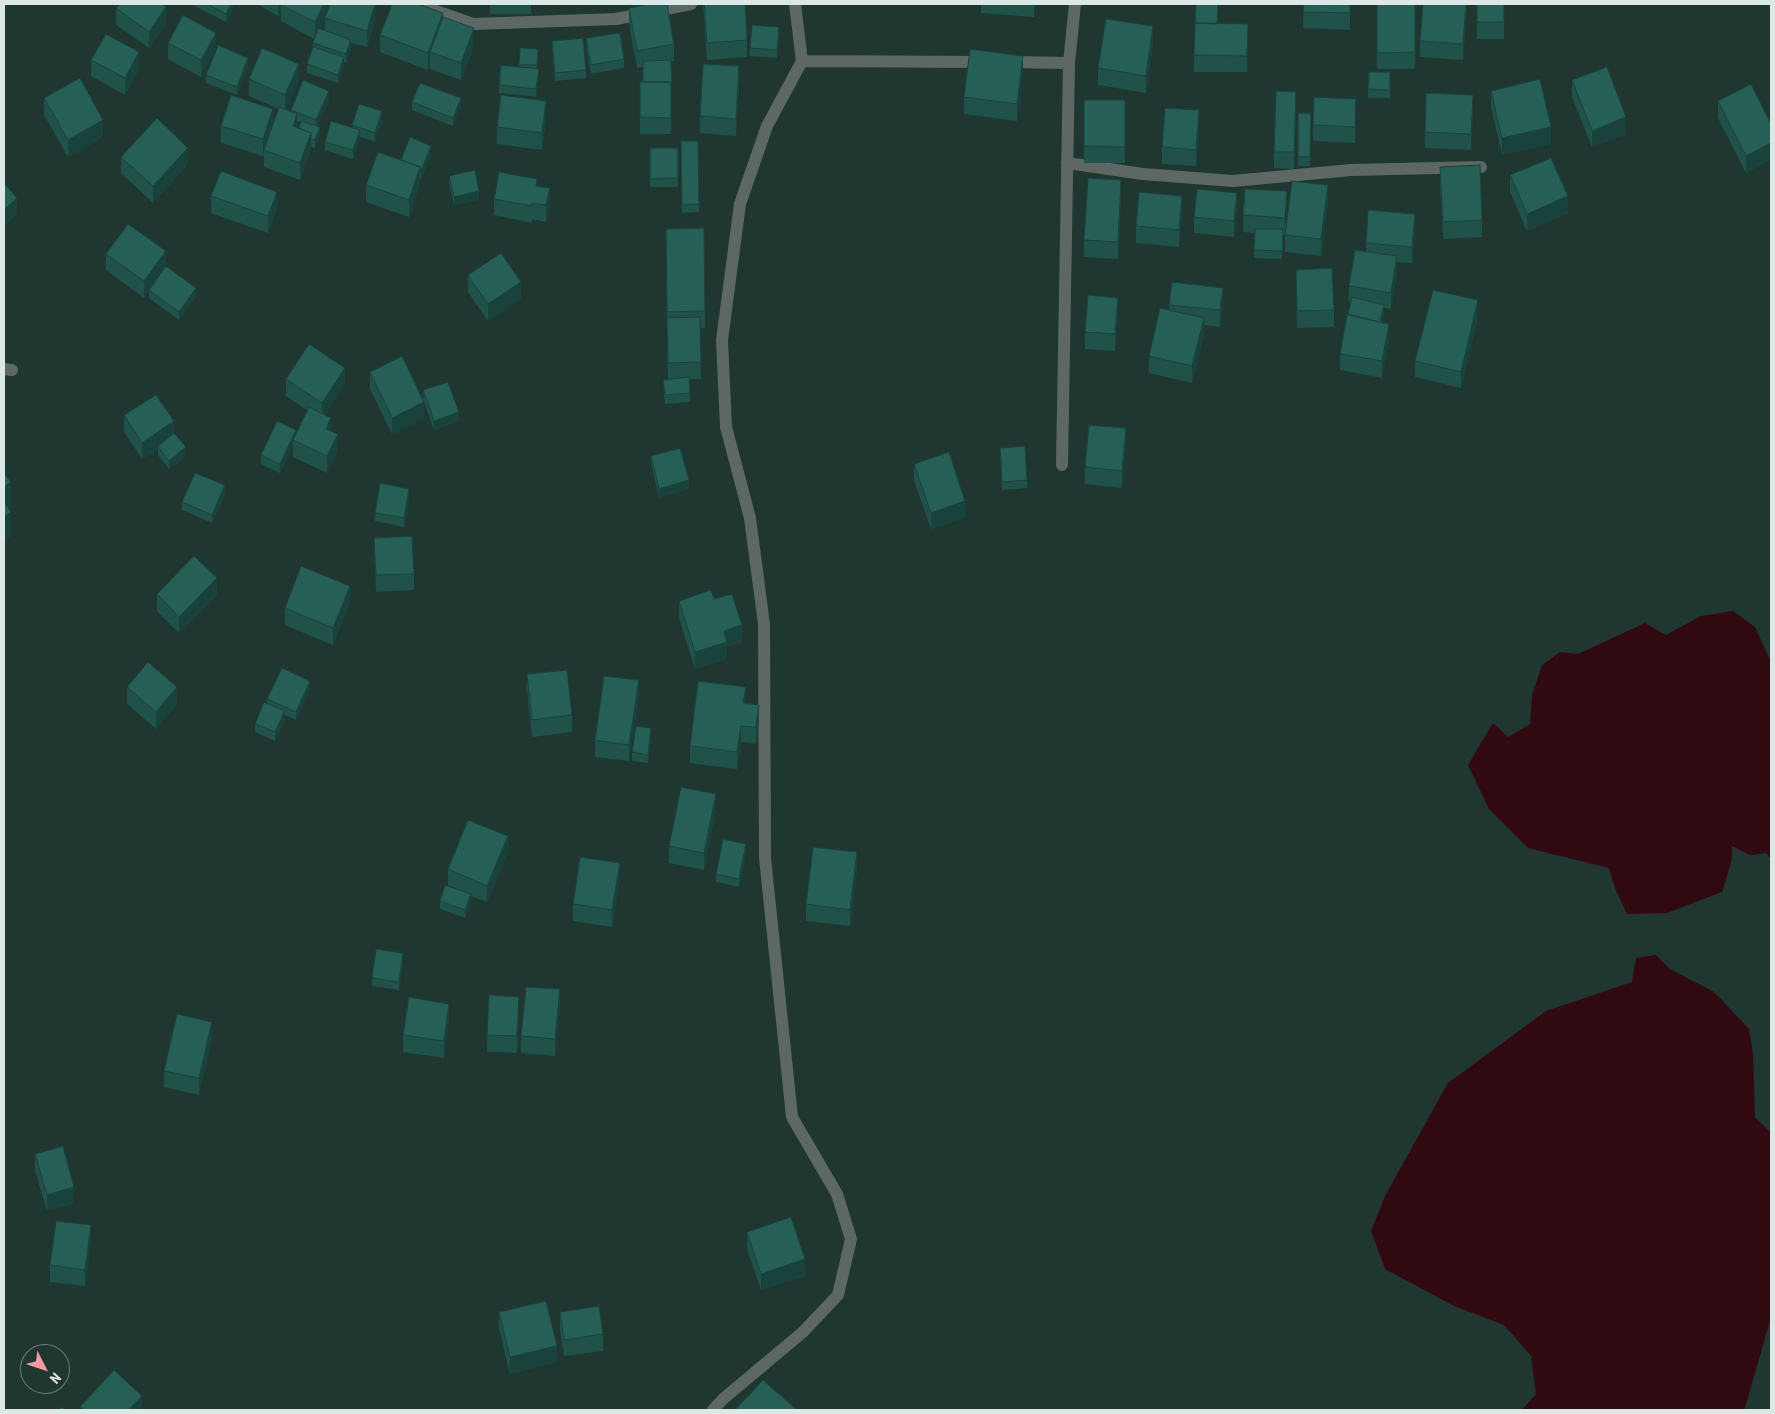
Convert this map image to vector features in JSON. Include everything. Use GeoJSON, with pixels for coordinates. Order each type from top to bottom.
{"type":"FeatureCollection","features":[{"type":"Feature","properties":{"kind":"street"},"geometry":{"type":"LineString","coordinates":[[416,4],[473,24],[616,19],[691,4]]}},
{"type":"Feature","properties":{"kind":"street"},"geometry":{"type":"LineString","coordinates":[[713,1410],[723,1399],[803,1332],[838,1295],[851,1239],[837,1194],[792,1117],[765,858],[764,624],[750,518],[726,427],[722,340],[740,204],[767,126],[802,61],[795,4]]}},
{"type":"Feature","properties":{"kind":"street"},"geometry":{"type":"LineString","coordinates":[[1062,465],[1069,63],[1075,4]]}},
{"type":"Feature","properties":{"kind":"street"},"geometry":{"type":"LineString","coordinates":[[802,61],[1069,63]]}},
{"type":"Feature","properties":{"kind":"street"},"geometry":{"type":"LineString","coordinates":[[1067,163],[1143,174],[1233,181],[1351,170],[1481,167]]}},
{"type":"Feature","properties":{"kind":"shaded area"},"geometry":{"type":"Polygon","coordinates":[[[1733,611],[1755,627],[1771,662],[1771,859],[1766,853],[1750,855],[1732,846],[1732,859],[1722,892],[1667,913],[1627,914],[1615,888],[1609,868],[1528,848],[1489,809],[1468,765],[1493,723],[1508,737],[1530,724],[1532,695],[1542,665],[1560,652],[1578,654],[1645,623],[1666,635],[1701,616],[1733,611]]]}},
{"type":"Feature","properties":{"kind":"shaded area"},"geometry":{"type":"Polygon","coordinates":[[[1656,955],[1670,969],[1714,992],[1749,1029],[1753,1053],[1755,1117],[1771,1133],[1770,1321],[1745,1408],[1743,1410],[1522,1410],[1536,1394],[1531,1356],[1504,1325],[1454,1306],[1385,1269],[1371,1231],[1385,1196],[1448,1083],[1546,1011],[1632,982],[1636,958],[1656,955]]]}},
{"type":"Feature","properties":{"kind":"building"},"geometry":{"type":"Polygon","coordinates":[[[120,4],[161,4],[166,7],[149,32],[116,8],[120,4]]]}},
{"type":"Feature","properties":{"kind":"building"},"geometry":{"type":"Polygon","coordinates":[[[207,4],[231,4],[226,14],[207,4]]]}},
{"type":"Feature","properties":{"kind":"building"},"geometry":{"type":"Polygon","coordinates":[[[281,4],[324,4],[315,22],[281,4]]]}},
{"type":"Feature","properties":{"kind":"building"},"geometry":{"type":"Polygon","coordinates":[[[330,4],[375,4],[367,31],[325,18],[330,4]]]}},
{"type":"Feature","properties":{"kind":"building"},"geometry":{"type":"Polygon","coordinates":[[[392,4],[418,4],[443,13],[428,53],[380,35],[392,4]]]}},
{"type":"Feature","properties":{"kind":"building"},"geometry":{"type":"Polygon","coordinates":[[[649,4],[667,4],[674,44],[637,51],[629,8],[649,4]]]}},
{"type":"Feature","properties":{"kind":"building"},"geometry":{"type":"Polygon","coordinates":[[[704,4],[745,4],[747,40],[707,43],[704,4]]]}},
{"type":"Feature","properties":{"kind":"building"},"geometry":{"type":"Polygon","coordinates":[[[1196,4],[1218,4],[1217,24],[1195,23],[1196,4]]]}},
{"type":"Feature","properties":{"kind":"building"},"geometry":{"type":"Polygon","coordinates":[[[1304,4],[1350,4],[1350,13],[1303,12],[1304,4]]]}},
{"type":"Feature","properties":{"kind":"building"},"geometry":{"type":"Polygon","coordinates":[[[1377,4],[1415,4],[1415,52],[1377,53],[1377,4]]]}},
{"type":"Feature","properties":{"kind":"building"},"geometry":{"type":"Polygon","coordinates":[[[1423,4],[1466,4],[1463,44],[1420,41],[1423,4]]]}},
{"type":"Feature","properties":{"kind":"building"},"geometry":{"type":"Polygon","coordinates":[[[1477,4],[1504,4],[1504,22],[1477,22],[1477,4]]]}},
{"type":"Feature","properties":{"kind":"building"},"geometry":{"type":"Polygon","coordinates":[[[183,15],[216,33],[201,60],[168,43],[183,15]]]}},
{"type":"Feature","properties":{"kind":"building"},"geometry":{"type":"Polygon","coordinates":[[[443,17],[474,28],[461,63],[430,52],[443,17]]]}},
{"type":"Feature","properties":{"kind":"building"},"geometry":{"type":"Polygon","coordinates":[[[1106,19],[1153,26],[1146,76],[1098,68],[1106,19]]]}},
{"type":"Feature","properties":{"kind":"building"},"geometry":{"type":"Polygon","coordinates":[[[1195,23],[1248,24],[1247,56],[1194,55],[1195,23]]]}},
{"type":"Feature","properties":{"kind":"building"},"geometry":{"type":"Polygon","coordinates":[[[752,25],[779,27],[777,50],[750,48],[752,25]]]}},
{"type":"Feature","properties":{"kind":"building"},"geometry":{"type":"Polygon","coordinates":[[[318,28],[351,40],[346,54],[313,43],[318,28]]]}},
{"type":"Feature","properties":{"kind":"building"},"geometry":{"type":"Polygon","coordinates":[[[620,33],[624,59],[591,65],[586,38],[620,33]]]}},
{"type":"Feature","properties":{"kind":"building"},"geometry":{"type":"Polygon","coordinates":[[[106,34],[139,52],[125,78],[91,60],[106,34]]]}},
{"type":"Feature","properties":{"kind":"building"},"geometry":{"type":"Polygon","coordinates":[[[583,38],[586,70],[555,73],[552,41],[583,38]]]}},
{"type":"Feature","properties":{"kind":"building"},"geometry":{"type":"Polygon","coordinates":[[[218,45],[248,58],[237,87],[206,75],[218,45]]]}},
{"type":"Feature","properties":{"kind":"building"},"geometry":{"type":"Polygon","coordinates":[[[313,47],[344,57],[338,75],[307,64],[313,47]]]}},
{"type":"Feature","properties":{"kind":"building"},"geometry":{"type":"Polygon","coordinates":[[[262,48],[299,64],[285,95],[249,79],[262,48]]]}},
{"type":"Feature","properties":{"kind":"building"},"geometry":{"type":"Polygon","coordinates":[[[520,48],[538,49],[537,65],[519,65],[520,48]]]}},
{"type":"Feature","properties":{"kind":"building"},"geometry":{"type":"Polygon","coordinates":[[[970,49],[1023,56],[1017,104],[964,97],[970,49]]]}},
{"type":"Feature","properties":{"kind":"building"},"geometry":{"type":"Polygon","coordinates":[[[671,60],[672,84],[671,82],[643,82],[643,61],[671,60]]]}},
{"type":"Feature","properties":{"kind":"building"},"geometry":{"type":"Polygon","coordinates":[[[703,64],[739,66],[736,119],[700,116],[703,64]]]}},
{"type":"Feature","properties":{"kind":"building"},"geometry":{"type":"Polygon","coordinates":[[[501,65],[539,69],[536,89],[499,85],[501,65]]]}},
{"type":"Feature","properties":{"kind":"building"},"geometry":{"type":"Polygon","coordinates":[[[1607,67],[1626,117],[1592,131],[1572,80],[1607,67]]]}},
{"type":"Feature","properties":{"kind":"building"},"geometry":{"type":"Polygon","coordinates":[[[1369,72],[1390,72],[1390,90],[1368,89],[1369,72]]]}},
{"type":"Feature","properties":{"kind":"building"},"geometry":{"type":"Polygon","coordinates":[[[80,78],[103,120],[68,140],[44,98],[80,78]]]}},
{"type":"Feature","properties":{"kind":"building"},"geometry":{"type":"Polygon","coordinates":[[[1540,79],[1551,127],[1502,138],[1491,91],[1540,79]]]}},
{"type":"Feature","properties":{"kind":"building"},"geometry":{"type":"Polygon","coordinates":[[[303,80],[329,91],[316,120],[291,110],[303,80]]]}},
{"type":"Feature","properties":{"kind":"building"},"geometry":{"type":"Polygon","coordinates":[[[640,82],[671,82],[671,118],[640,117],[640,82]]]}},
{"type":"Feature","properties":{"kind":"building"},"geometry":{"type":"Polygon","coordinates":[[[420,83],[461,98],[453,118],[412,102],[420,83]]]}},
{"type":"Feature","properties":{"kind":"building"},"geometry":{"type":"Polygon","coordinates":[[[1751,84],[1771,124],[1771,143],[1746,156],[1718,101],[1751,84]]]}},
{"type":"Feature","properties":{"kind":"building"},"geometry":{"type":"Polygon","coordinates":[[[1276,91],[1296,92],[1294,152],[1274,152],[1276,91]]]}},
{"type":"Feature","properties":{"kind":"building"},"geometry":{"type":"Polygon","coordinates":[[[1426,93],[1473,95],[1471,134],[1425,132],[1426,93]]]}},
{"type":"Feature","properties":{"kind":"building"},"geometry":{"type":"Polygon","coordinates":[[[231,95],[273,109],[263,139],[221,126],[231,95]]]}},
{"type":"Feature","properties":{"kind":"building"},"geometry":{"type":"Polygon","coordinates":[[[501,95],[546,101],[542,133],[497,127],[501,95]]]}},
{"type":"Feature","properties":{"kind":"building"},"geometry":{"type":"Polygon","coordinates":[[[1314,97],[1356,99],[1355,127],[1313,125],[1314,97]]]}},
{"type":"Feature","properties":{"kind":"building"},"geometry":{"type":"Polygon","coordinates":[[[1084,100],[1125,100],[1125,147],[1084,146],[1084,100]]]}},
{"type":"Feature","properties":{"kind":"building"},"geometry":{"type":"Polygon","coordinates":[[[359,104],[382,111],[375,133],[352,125],[359,104]]]}},
{"type":"Feature","properties":{"kind":"building"},"geometry":{"type":"Polygon","coordinates":[[[279,107],[297,114],[293,126],[311,133],[300,163],[264,150],[279,107]]]}},
{"type":"Feature","properties":{"kind":"building"},"geometry":{"type":"Polygon","coordinates":[[[1165,108],[1199,110],[1196,150],[1162,147],[1165,108]]]}},
{"type":"Feature","properties":{"kind":"building"},"geometry":{"type":"Polygon","coordinates":[[[1298,113],[1311,113],[1310,157],[1298,157],[1298,113]]]}},
{"type":"Feature","properties":{"kind":"building"},"geometry":{"type":"Polygon","coordinates":[[[157,118],[188,148],[153,186],[121,157],[157,118]]]}},
{"type":"Feature","properties":{"kind":"building"},"geometry":{"type":"Polygon","coordinates":[[[301,121],[320,127],[315,140],[311,139],[311,133],[299,128],[301,121]]]}},
{"type":"Feature","properties":{"kind":"building"},"geometry":{"type":"Polygon","coordinates":[[[331,121],[360,130],[353,150],[325,142],[331,121]]]}},
{"type":"Feature","properties":{"kind":"building"},"geometry":{"type":"Polygon","coordinates":[[[410,137],[431,146],[421,171],[420,167],[401,160],[410,137]]]}},
{"type":"Feature","properties":{"kind":"building"},"geometry":{"type":"Polygon","coordinates":[[[681,141],[698,141],[699,204],[682,205],[681,141]]]}},
{"type":"Feature","properties":{"kind":"building"},"geometry":{"type":"Polygon","coordinates":[[[650,148],[678,148],[678,178],[650,179],[650,148]]]}},
{"type":"Feature","properties":{"kind":"building"},"geometry":{"type":"Polygon","coordinates":[[[378,152],[420,167],[409,200],[366,185],[378,152]]]}},
{"type":"Feature","properties":{"kind":"building"},"geometry":{"type":"Polygon","coordinates":[[[1551,158],[1568,196],[1527,214],[1510,175],[1551,158]]]}},
{"type":"Feature","properties":{"kind":"building"},"geometry":{"type":"Polygon","coordinates":[[[1480,165],[1482,220],[1443,222],[1440,167],[1480,165]]]}},
{"type":"Feature","properties":{"kind":"building"},"geometry":{"type":"Polygon","coordinates":[[[475,170],[479,191],[454,197],[449,176],[475,170]]]}},
{"type":"Feature","properties":{"kind":"building"},"geometry":{"type":"Polygon","coordinates":[[[221,171],[277,192],[268,216],[211,196],[221,171]]]}},
{"type":"Feature","properties":{"kind":"building"},"geometry":{"type":"Polygon","coordinates":[[[499,172],[537,179],[536,186],[550,188],[546,205],[532,203],[532,206],[494,199],[499,172]]]}},
{"type":"Feature","properties":{"kind":"building"},"geometry":{"type":"Polygon","coordinates":[[[1088,178],[1121,180],[1118,242],[1084,240],[1088,178]]]}},
{"type":"Feature","properties":{"kind":"building"},"geometry":{"type":"Polygon","coordinates":[[[1292,181],[1328,185],[1321,239],[1285,235],[1292,181]]]}},
{"type":"Feature","properties":{"kind":"building"},"geometry":{"type":"Polygon","coordinates":[[[4,183],[17,198],[4,210],[4,183]]]}},
{"type":"Feature","properties":{"kind":"building"},"geometry":{"type":"Polygon","coordinates":[[[1197,189],[1237,193],[1234,221],[1194,217],[1197,189]]]}},
{"type":"Feature","properties":{"kind":"building"},"geometry":{"type":"Polygon","coordinates":[[[1245,189],[1287,191],[1285,218],[1243,215],[1245,189]]]}},
{"type":"Feature","properties":{"kind":"building"},"geometry":{"type":"Polygon","coordinates":[[[1139,192],[1182,196],[1179,230],[1136,226],[1139,192]]]}},
{"type":"Feature","properties":{"kind":"building"},"geometry":{"type":"Polygon","coordinates":[[[1368,210],[1415,214],[1412,247],[1366,243],[1368,210]]]}},
{"type":"Feature","properties":{"kind":"building"},"geometry":{"type":"Polygon","coordinates":[[[128,224],[166,251],[144,281],[106,254],[128,224]]]}},
{"type":"Feature","properties":{"kind":"building"},"geometry":{"type":"Polygon","coordinates":[[[704,228],[705,311],[667,312],[666,229],[704,228]]]}},
{"type":"Feature","properties":{"kind":"building"},"geometry":{"type":"Polygon","coordinates":[[[1255,229],[1283,229],[1282,251],[1254,250],[1255,229]]]}},
{"type":"Feature","properties":{"kind":"building"},"geometry":{"type":"Polygon","coordinates":[[[1355,250],[1397,256],[1391,293],[1349,286],[1355,250]]]}},
{"type":"Feature","properties":{"kind":"building"},"geometry":{"type":"Polygon","coordinates":[[[501,253],[521,282],[488,304],[468,275],[501,253]]]}},
{"type":"Feature","properties":{"kind":"building"},"geometry":{"type":"Polygon","coordinates":[[[166,266],[196,288],[179,312],[149,290],[166,266]]]}},
{"type":"Feature","properties":{"kind":"building"},"geometry":{"type":"Polygon","coordinates":[[[1332,268],[1334,310],[1297,311],[1296,270],[1332,268]]]}},
{"type":"Feature","properties":{"kind":"building"},"geometry":{"type":"Polygon","coordinates":[[[1172,282],[1223,288],[1220,310],[1169,305],[1172,282]]]}},
{"type":"Feature","properties":{"kind":"building"},"geometry":{"type":"Polygon","coordinates":[[[1433,290],[1478,300],[1461,372],[1415,361],[1433,290]]]}},
{"type":"Feature","properties":{"kind":"building"},"geometry":{"type":"Polygon","coordinates":[[[1088,295],[1118,298],[1115,334],[1085,332],[1088,295]]]}},
{"type":"Feature","properties":{"kind":"building"},"geometry":{"type":"Polygon","coordinates":[[[1352,297],[1384,305],[1380,322],[1348,314],[1352,297]]]}},
{"type":"Feature","properties":{"kind":"building"},"geometry":{"type":"Polygon","coordinates":[[[1160,308],[1204,318],[1192,366],[1149,356],[1160,308]]]}},
{"type":"Feature","properties":{"kind":"building"},"geometry":{"type":"Polygon","coordinates":[[[1347,315],[1389,324],[1382,361],[1340,354],[1347,315]]]}},
{"type":"Feature","properties":{"kind":"building"},"geometry":{"type":"Polygon","coordinates":[[[700,317],[701,362],[668,363],[667,318],[700,317]]]}},
{"type":"Feature","properties":{"kind":"building"},"geometry":{"type":"Polygon","coordinates":[[[309,344],[345,368],[322,403],[286,379],[309,344]]]}},
{"type":"Feature","properties":{"kind":"building"},"geometry":{"type":"Polygon","coordinates":[[[402,356],[424,402],[392,418],[370,372],[402,356]]]}},
{"type":"Feature","properties":{"kind":"building"},"geometry":{"type":"Polygon","coordinates":[[[689,377],[690,393],[665,395],[663,380],[689,377]]]}},
{"type":"Feature","properties":{"kind":"building"},"geometry":{"type":"Polygon","coordinates":[[[448,382],[459,412],[434,421],[423,390],[448,382]]]}},
{"type":"Feature","properties":{"kind":"building"},"geometry":{"type":"Polygon","coordinates":[[[156,395],[174,421],[142,443],[124,415],[156,395]]]}},
{"type":"Feature","properties":{"kind":"building"},"geometry":{"type":"Polygon","coordinates":[[[309,407],[331,418],[326,429],[338,434],[327,456],[293,440],[309,407]]]}},
{"type":"Feature","properties":{"kind":"building"},"geometry":{"type":"Polygon","coordinates":[[[277,421],[296,430],[280,464],[261,455],[277,421]]]}},
{"type":"Feature","properties":{"kind":"building"},"geometry":{"type":"Polygon","coordinates":[[[1089,425],[1126,428],[1122,471],[1085,467],[1089,425]]]}},
{"type":"Feature","properties":{"kind":"building"},"geometry":{"type":"Polygon","coordinates":[[[174,433],[186,447],[169,461],[158,446],[174,433]]]}},
{"type":"Feature","properties":{"kind":"building"},"geometry":{"type":"Polygon","coordinates":[[[1025,446],[1027,480],[1002,482],[1000,448],[1025,446]]]}},
{"type":"Feature","properties":{"kind":"building"},"geometry":{"type":"Polygon","coordinates":[[[680,448],[689,480],[659,489],[651,456],[680,448]]]}},
{"type":"Feature","properties":{"kind":"building"},"geometry":{"type":"Polygon","coordinates":[[[949,452],[965,501],[931,513],[914,464],[949,452]]]}},
{"type":"Feature","properties":{"kind":"building"},"geometry":{"type":"Polygon","coordinates":[[[4,473],[11,482],[4,487],[4,473]]]}},
{"type":"Feature","properties":{"kind":"building"},"geometry":{"type":"Polygon","coordinates":[[[195,473],[225,485],[212,515],[182,502],[195,473]]]}},
{"type":"Feature","properties":{"kind":"building"},"geometry":{"type":"Polygon","coordinates":[[[380,483],[409,489],[404,518],[375,513],[380,483]]]}},
{"type":"Feature","properties":{"kind":"building"},"geometry":{"type":"Polygon","coordinates":[[[4,501],[11,512],[4,517],[4,501]]]}},
{"type":"Feature","properties":{"kind":"building"},"geometry":{"type":"Polygon","coordinates":[[[412,536],[414,574],[376,575],[374,538],[412,536]]]}},
{"type":"Feature","properties":{"kind":"building"},"geometry":{"type":"Polygon","coordinates":[[[194,556],[217,578],[179,617],[157,594],[194,556]]]}},
{"type":"Feature","properties":{"kind":"building"},"geometry":{"type":"Polygon","coordinates":[[[301,566],[350,586],[333,628],[285,608],[301,566]]]}},
{"type":"Feature","properties":{"kind":"building"},"geometry":{"type":"Polygon","coordinates":[[[711,590],[714,599],[732,594],[742,625],[724,631],[727,642],[695,652],[679,601],[711,590]]]}},
{"type":"Feature","properties":{"kind":"building"},"geometry":{"type":"Polygon","coordinates":[[[148,662],[177,687],[156,712],[127,687],[148,662]]]}},
{"type":"Feature","properties":{"kind":"building"},"geometry":{"type":"Polygon","coordinates":[[[282,668],[310,681],[296,712],[267,699],[282,668]]]}},
{"type":"Feature","properties":{"kind":"building"},"geometry":{"type":"Polygon","coordinates":[[[567,670],[572,715],[532,720],[527,674],[567,670]]]}},
{"type":"Feature","properties":{"kind":"building"},"geometry":{"type":"Polygon","coordinates":[[[604,676],[639,680],[629,745],[595,740],[604,676]]]}},
{"type":"Feature","properties":{"kind":"building"},"geometry":{"type":"Polygon","coordinates":[[[698,681],[746,687],[743,703],[759,705],[756,727],[741,726],[737,752],[690,746],[698,681]]]}},
{"type":"Feature","properties":{"kind":"building"},"geometry":{"type":"Polygon","coordinates":[[[264,702],[285,711],[275,732],[255,724],[264,702]]]}},
{"type":"Feature","properties":{"kind":"building"},"geometry":{"type":"Polygon","coordinates":[[[636,726],[651,728],[648,755],[632,752],[636,726]]]}},
{"type":"Feature","properties":{"kind":"building"},"geometry":{"type":"Polygon","coordinates":[[[681,787],[716,794],[704,853],[669,846],[681,787]]]}},
{"type":"Feature","properties":{"kind":"building"},"geometry":{"type":"Polygon","coordinates":[[[468,820],[508,836],[487,886],[448,869],[468,820]]]}},
{"type":"Feature","properties":{"kind":"building"},"geometry":{"type":"Polygon","coordinates":[[[723,839],[746,844],[739,879],[716,874],[723,839]]]}},
{"type":"Feature","properties":{"kind":"building"},"geometry":{"type":"Polygon","coordinates":[[[813,847],[857,852],[850,910],[806,904],[813,847]]]}},
{"type":"Feature","properties":{"kind":"building"},"geometry":{"type":"Polygon","coordinates":[[[580,857],[620,863],[612,910],[573,904],[580,857]]]}},
{"type":"Feature","properties":{"kind":"building"},"geometry":{"type":"Polygon","coordinates":[[[445,885],[471,894],[465,910],[440,901],[445,885]]]}},
{"type":"Feature","properties":{"kind":"building"},"geometry":{"type":"Polygon","coordinates":[[[376,949],[403,953],[399,982],[372,978],[376,949]]]}},
{"type":"Feature","properties":{"kind":"building"},"geometry":{"type":"Polygon","coordinates":[[[526,987],[560,989],[555,1039],[521,1036],[526,987]]]}},
{"type":"Feature","properties":{"kind":"building"},"geometry":{"type":"Polygon","coordinates":[[[489,995],[519,997],[517,1036],[487,1035],[489,995]]]}},
{"type":"Feature","properties":{"kind":"building"},"geometry":{"type":"Polygon","coordinates":[[[409,997],[449,1004],[444,1041],[403,1035],[409,997]]]}},
{"type":"Feature","properties":{"kind":"building"},"geometry":{"type":"Polygon","coordinates":[[[177,1014],[212,1022],[199,1078],[164,1071],[177,1014]]]}},
{"type":"Feature","properties":{"kind":"building"},"geometry":{"type":"Polygon","coordinates":[[[63,1146],[74,1187],[47,1195],[35,1154],[63,1146]]]}},
{"type":"Feature","properties":{"kind":"building"},"geometry":{"type":"Polygon","coordinates":[[[791,1217],[805,1259],[761,1274],[747,1232],[791,1217]]]}},
{"type":"Feature","properties":{"kind":"building"},"geometry":{"type":"Polygon","coordinates":[[[56,1221],[91,1225],[85,1270],[50,1265],[56,1221]]]}},
{"type":"Feature","properties":{"kind":"building"},"geometry":{"type":"Polygon","coordinates":[[[546,1301],[557,1346],[510,1357],[499,1312],[546,1301]]]}},
{"type":"Feature","properties":{"kind":"building"},"geometry":{"type":"Polygon","coordinates":[[[599,1306],[603,1334],[564,1340],[560,1312],[599,1306]]]}},
{"type":"Feature","properties":{"kind":"building"},"geometry":{"type":"Polygon","coordinates":[[[114,1370],[142,1396],[128,1410],[84,1410],[80,1407],[114,1370]]]}},
{"type":"Feature","properties":{"kind":"building"},"geometry":{"type":"Polygon","coordinates":[[[763,1380],[797,1410],[735,1410],[763,1380]]]}}]}
